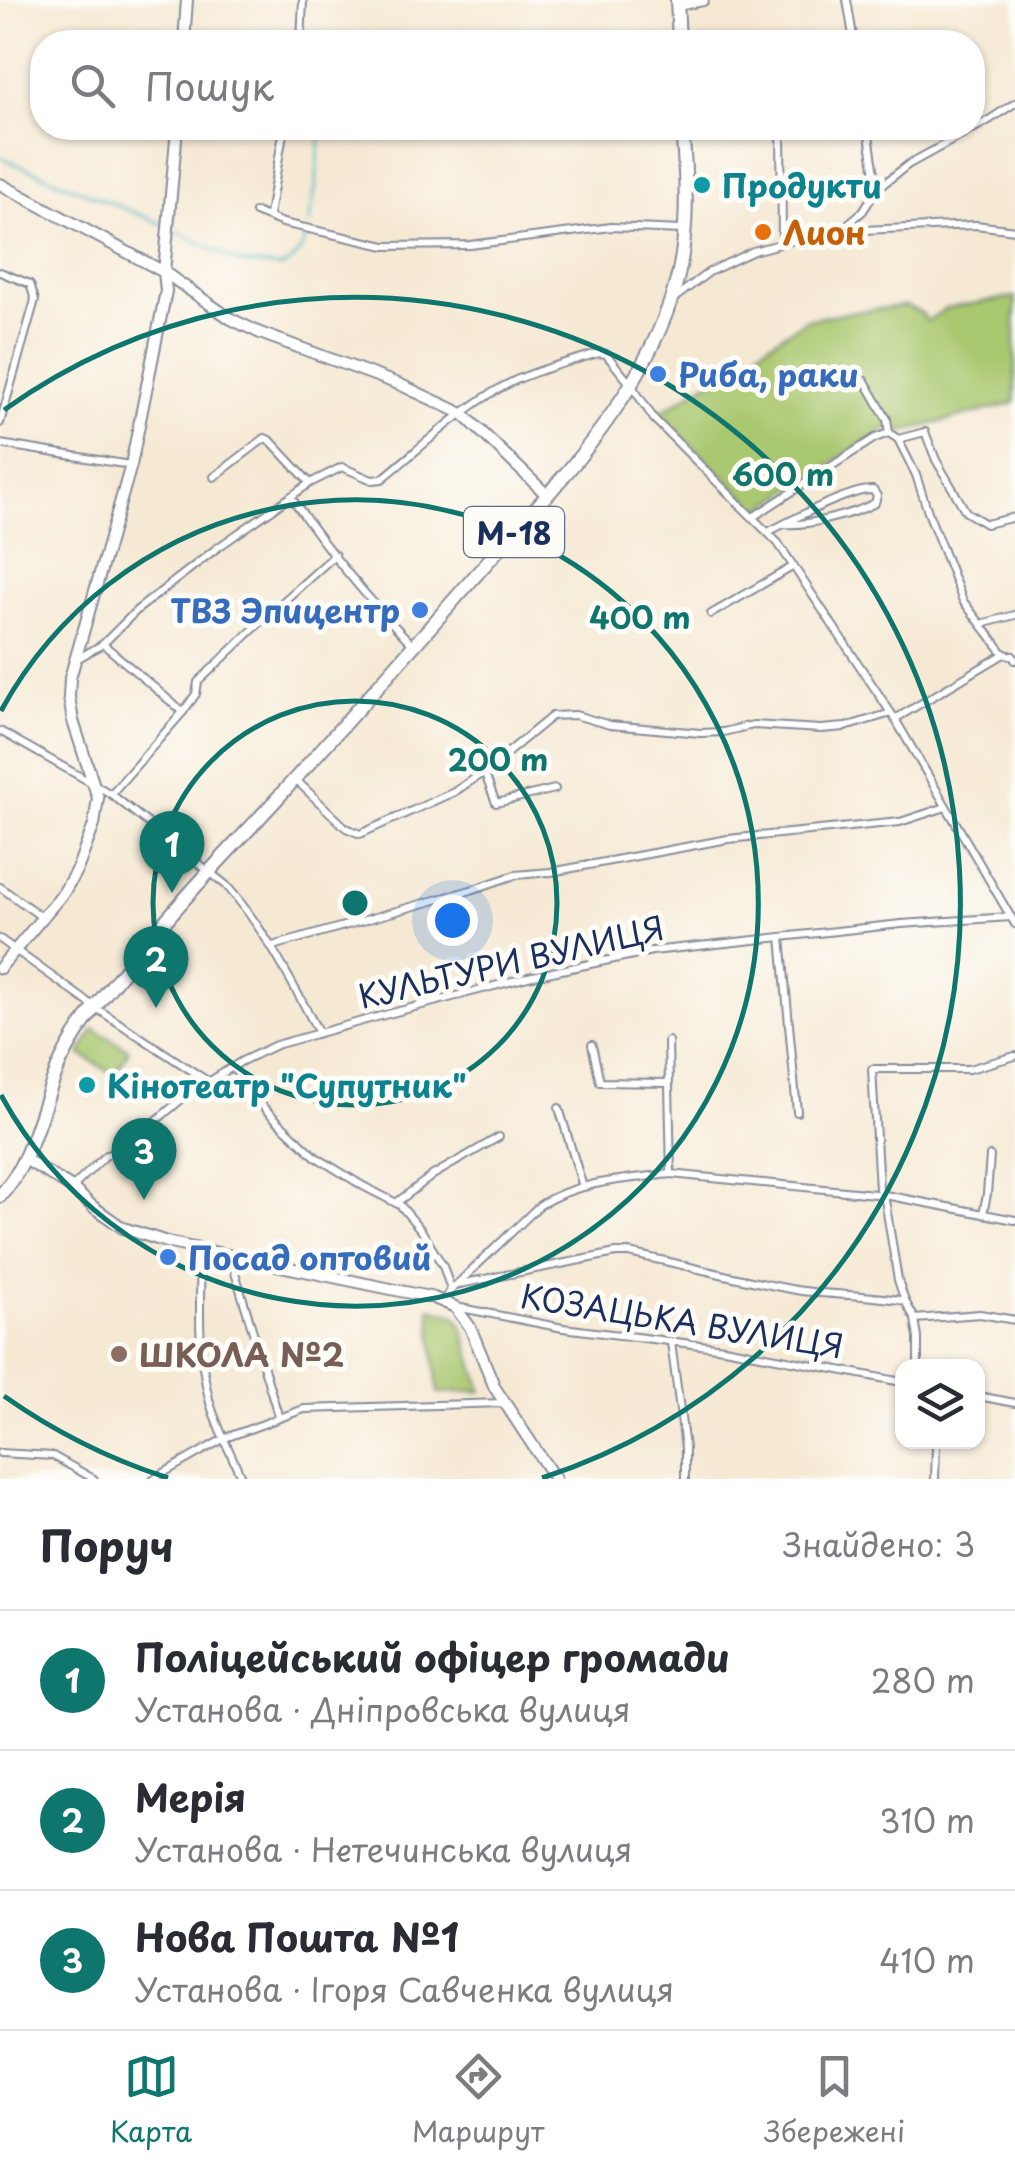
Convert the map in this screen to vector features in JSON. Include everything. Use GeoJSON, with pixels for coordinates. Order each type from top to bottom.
{"type":"FeatureCollection","features":[{"type":"Feature","properties":{"kind":"highway"},"geometry":{"type":"LineString","coordinates":[[677,2],[678,30]]}},
{"type":"Feature","properties":{"kind":"highway","name":"М-18"},"geometry":{"type":"LineString","coordinates":[[0,1196],[26,1158],[62,1059],[149,939],[547,495],[632,386],[654,342],[680,270],[684,230],[683,140]]}},
{"type":"Feature","properties":{"kind":"street"},"geometry":{"type":"LineString","coordinates":[[185,30],[187,0]]}},
{"type":"Feature","properties":{"kind":"street"},"geometry":{"type":"LineString","coordinates":[[302,30],[304,0]]}},
{"type":"Feature","properties":{"kind":"street"},"geometry":{"type":"LineString","coordinates":[[677,2],[704,0]]}},
{"type":"Feature","properties":{"kind":"street"},"geometry":{"type":"LineString","coordinates":[[847,0],[852,30]]}},
{"type":"Feature","properties":{"kind":"street"},"geometry":{"type":"LineString","coordinates":[[985,122],[1015,102]]}},
{"type":"Feature","properties":{"kind":"street"},"geometry":{"type":"LineString","coordinates":[[0,968],[64,892],[94,825],[98,798],[73,721],[70,678],[131,466],[166,291],[164,272],[176,140]]}},
{"type":"Feature","properties":{"kind":"street"},"geometry":{"type":"LineString","coordinates":[[269,216],[282,140]]}},
{"type":"Feature","properties":{"kind":"street"},"geometry":{"type":"LineString","coordinates":[[781,140],[782,244]]}},
{"type":"Feature","properties":{"kind":"street"},"geometry":{"type":"LineString","coordinates":[[870,140],[877,189]]}},
{"type":"Feature","properties":{"kind":"street"},"geometry":{"type":"LineString","coordinates":[[840,231],[862,211],[877,189],[909,164],[953,140]]}},
{"type":"Feature","properties":{"kind":"street"},"geometry":{"type":"LineString","coordinates":[[0,184],[164,272],[231,319],[402,385],[463,414],[547,495]]}},
{"type":"Feature","properties":{"kind":"street"},"geometry":{"type":"LineString","coordinates":[[255,212],[283,223],[385,246],[470,245],[611,227],[684,230]]}},
{"type":"Feature","properties":{"kind":"street"},"geometry":{"type":"LineString","coordinates":[[671,300],[709,272],[753,251],[840,231],[976,225],[1015,230]]}},
{"type":"Feature","properties":{"kind":"street"},"geometry":{"type":"LineString","coordinates":[[0,272],[30,284],[35,300],[0,424]]}},
{"type":"Feature","properties":{"kind":"street"},"geometry":{"type":"LineString","coordinates":[[74,660],[103,644],[150,599],[310,484],[342,467],[372,480],[382,479],[463,414],[513,382],[548,368],[606,354],[654,419],[778,542],[892,716],[1013,921]]}},
{"type":"Feature","properties":{"kind":"street"},"geometry":{"type":"LineString","coordinates":[[865,380],[889,433],[898,439],[916,475],[963,600],[1004,654],[1015,660]]}},
{"type":"Feature","properties":{"kind":"street"},"geometry":{"type":"LineString","coordinates":[[898,439],[926,432],[936,460],[966,512],[986,524],[1015,516]]}},
{"type":"Feature","properties":{"kind":"street"},"geometry":{"type":"LineString","coordinates":[[753,517],[889,433]]}},
{"type":"Feature","properties":{"kind":"street"},"geometry":{"type":"LineString","coordinates":[[214,477],[265,438],[310,484]]}},
{"type":"Feature","properties":{"kind":"street"},"geometry":{"type":"LineString","coordinates":[[0,444],[131,466]]}},
{"type":"Feature","properties":{"kind":"street"},"geometry":{"type":"LineString","coordinates":[[768,532],[784,524],[860,490],[873,490],[877,496],[876,503],[854,511],[784,524]]}},
{"type":"Feature","properties":{"kind":"street"},"geometry":{"type":"LineString","coordinates":[[292,497],[308,523],[414,646]]}},
{"type":"Feature","properties":{"kind":"street"},"geometry":{"type":"LineString","coordinates":[[111,794],[183,712],[196,694],[198,682],[335,555]]}},
{"type":"Feature","properties":{"kind":"street"},"geometry":{"type":"LineString","coordinates":[[711,614],[794,566]]}},
{"type":"Feature","properties":{"kind":"street"},"geometry":{"type":"LineString","coordinates":[[981,624],[1015,615]]}},
{"type":"Feature","properties":{"kind":"street"},"geometry":{"type":"LineString","coordinates":[[103,644],[183,712]]}},
{"type":"Feature","properties":{"kind":"street"},"geometry":{"type":"LineString","coordinates":[[295,779],[346,828],[360,834],[454,792],[552,716],[701,733],[754,725],[845,727],[892,716],[1004,654]]}},
{"type":"Feature","properties":{"kind":"street"},"geometry":{"type":"LineString","coordinates":[[0,731],[94,782],[226,885],[273,946],[319,1033]]}},
{"type":"Feature","properties":{"kind":"street"},"geometry":{"type":"LineString","coordinates":[[484,772],[496,804],[555,789]]}},
{"type":"Feature","properties":{"kind":"street"},"geometry":{"type":"LineString","coordinates":[[273,946],[514,875],[550,872],[728,839],[900,822],[946,807]]}},
{"type":"Feature","properties":{"kind":"street"},"geometry":{"type":"LineString","coordinates":[[0,887],[43,918]]}},
{"type":"Feature","properties":{"kind":"street","name":"КУЛЬТУРИ ВУЛИЦЯ"},"geometry":{"type":"LineString","coordinates":[[72,1188],[106,1155],[120,1152],[183,1098],[276,1045],[528,977],[652,951],[901,924],[1013,921]]}},
{"type":"Feature","properties":{"kind":"street"},"geometry":{"type":"LineString","coordinates":[[781,937],[797,1112]]}},
{"type":"Feature","properties":{"kind":"street"},"geometry":{"type":"LineString","coordinates":[[0,938],[96,1008],[209,1082]]}},
{"type":"Feature","properties":{"kind":"street"},"geometry":{"type":"LineString","coordinates":[[668,1041],[671,1174]]}},
{"type":"Feature","properties":{"kind":"street"},"geometry":{"type":"LineString","coordinates":[[592,1045],[600,1082],[667,1084]]}},
{"type":"Feature","properties":{"kind":"street"},"geometry":{"type":"LineString","coordinates":[[918,1359],[914,1319],[898,1280],[879,1190],[872,1069],[970,1070],[1015,1056]]}},
{"type":"Feature","properties":{"kind":"street"},"geometry":{"type":"LineString","coordinates":[[232,1067],[266,1110],[316,1157],[400,1205],[421,1230],[455,1287]]}},
{"type":"Feature","properties":{"kind":"street"},"geometry":{"type":"LineString","coordinates":[[558,1108],[583,1187]]}},
{"type":"Feature","properties":{"kind":"street"},"geometry":{"type":"LineString","coordinates":[[396,1202],[499,1137]]}},
{"type":"Feature","properties":{"kind":"street"},"geometry":{"type":"LineString","coordinates":[[982,1215],[990,1156]]}},
{"type":"Feature","properties":{"kind":"street"},"geometry":{"type":"LineString","coordinates":[[26,1158],[123,1228],[201,1249],[434,1298],[454,1307],[470,1328],[495,1388],[555,1479]]}},
{"type":"Feature","properties":{"kind":"street"},"geometry":{"type":"LineString","coordinates":[[442,1302],[550,1198],[583,1187],[671,1174],[882,1195],[1015,1220]]}},
{"type":"Feature","properties":{"kind":"street"},"geometry":{"type":"LineString","coordinates":[[201,1249],[199,1313],[209,1400],[242,1479]]}},
{"type":"Feature","properties":{"kind":"street"},"geometry":{"type":"LineString","coordinates":[[455,1287],[629,1252],[798,1290],[905,1301]]}},
{"type":"Feature","properties":{"kind":"street"},"geometry":{"type":"LineString","coordinates":[[230,1255],[280,1418]]}},
{"type":"Feature","properties":{"kind":"street","name":"КОЗАЦЬКА ВУЛИЦЯ"},"geometry":{"type":"LineString","coordinates":[[454,1307],[563,1328],[724,1348],[895,1381]]}},
{"type":"Feature","properties":{"kind":"street"},"geometry":{"type":"LineString","coordinates":[[914,1319],[980,1314],[1015,1320]]}},
{"type":"Feature","properties":{"kind":"street"},"geometry":{"type":"LineString","coordinates":[[671,1342],[685,1448],[685,1479]]}},
{"type":"Feature","properties":{"kind":"street"},"geometry":{"type":"LineString","coordinates":[[985,1398],[1015,1404]]}},
{"type":"Feature","properties":{"kind":"street"},"geometry":{"type":"LineString","coordinates":[[152,1479],[225,1438],[304,1409],[505,1403]]}},
{"type":"Feature","properties":{"kind":"street"},"geometry":{"type":"LineString","coordinates":[[935,1479],[936,1449]]}},
{"type":"Feature","properties":{"kind":"street"},"geometry":{"type":"LineString","coordinates":[[0,1454],[52,1456],[94,1479]]}},
{"type":"Feature","properties":{"kind":"green space"},"geometry":{"type":"Polygon","coordinates":[[[1015,297],[1015,403],[898,433],[888,428],[759,510],[658,414],[806,320],[906,306],[920,312],[927,321],[947,308],[1015,297]]]}},
{"type":"Feature","properties":{"kind":"green space"},"geometry":{"type":"Polygon","coordinates":[[[94,1029],[129,1050],[115,1075],[80,1054],[94,1029]]]}},
{"type":"Feature","properties":{"kind":"green space"},"geometry":{"type":"Polygon","coordinates":[[[430,1308],[455,1315],[461,1324],[482,1391],[438,1393],[430,1308]]]}},
{"type":"Feature","properties":{"kind":"waterway"},"geometry":{"type":"LineString","coordinates":[[309,223],[320,140]]}},
{"type":"Feature","properties":{"kind":"waterway"},"geometry":{"type":"LineString","coordinates":[[0,157],[162,224]]}},
{"type":"Feature","properties":{"kind":"waterway"},"geometry":{"type":"LineString","coordinates":[[173,229],[240,263],[280,267],[298,254],[307,234]]}},
{"type":"Feature","properties":{"kind":"place","name":"Продукти"},"geometry":{"type":"Point","coordinates":[702,185]}},
{"type":"Feature","properties":{"kind":"place","name":"Лион"},"geometry":{"type":"Point","coordinates":[763,232]}},
{"type":"Feature","properties":{"kind":"place","name":"Риба, раки"},"geometry":{"type":"Point","coordinates":[658,374]}},
{"type":"Feature","properties":{"kind":"place","name":"ТВЗ Эпицентр"},"geometry":{"type":"Point","coordinates":[420,610]}},
{"type":"Feature","properties":{"kind":"place","name":"Поліцейський офіцер громади"},"geometry":{"type":"Point","coordinates":[172,893]}},
{"type":"Feature","properties":{"kind":"place","name":"Мерія"},"geometry":{"type":"Point","coordinates":[156,1008]}},
{"type":"Feature","properties":{"kind":"place","name":"Кінотеатр \"Супутник\""},"geometry":{"type":"Point","coordinates":[87,1085]}},
{"type":"Feature","properties":{"kind":"place","name":"Нова Пошта №1"},"geometry":{"type":"Point","coordinates":[144,1200]}},
{"type":"Feature","properties":{"kind":"place","name":"Посад оптовий"},"geometry":{"type":"Point","coordinates":[168,1257]}},
{"type":"Feature","properties":{"kind":"place","name":"ШКОЛА №2"},"geometry":{"type":"Point","coordinates":[119,1354]}}]}
